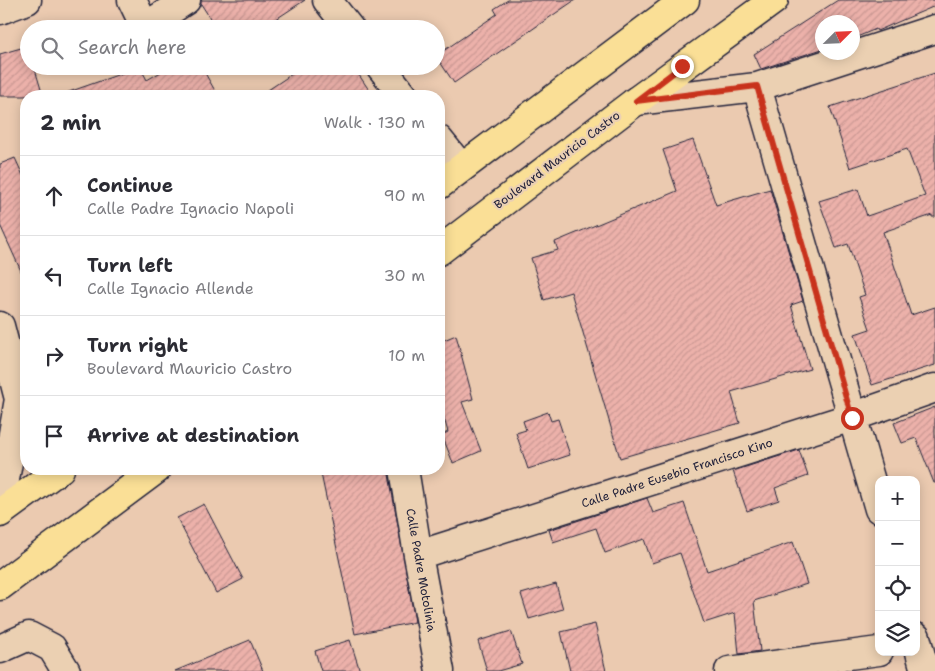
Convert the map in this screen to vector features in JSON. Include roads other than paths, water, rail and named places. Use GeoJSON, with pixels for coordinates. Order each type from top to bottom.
{"type":"FeatureCollection","features":[{"type":"Feature","properties":{"kind":"main road"},"geometry":{"type":"LineString","coordinates":[[445,180],[684,0]]}},
{"type":"Feature","properties":{"kind":"main road","name":"Boulevard Mauricio Castro"},"geometry":{"type":"LineString","coordinates":[[445,246],[636,101],[774,0]]}},
{"type":"Feature","properties":{"kind":"main road"},"geometry":{"type":"LineString","coordinates":[[0,513],[52,475]]}},
{"type":"Feature","properties":{"kind":"main road"},"geometry":{"type":"LineString","coordinates":[[0,586],[149,475]]}},
{"type":"Feature","properties":{"kind":"street"},"geometry":{"type":"LineString","coordinates":[[0,10],[27,0]]}},
{"type":"Feature","properties":{"kind":"street"},"geometry":{"type":"LineString","coordinates":[[132,0],[142,20]]}},
{"type":"Feature","properties":{"kind":"street"},"geometry":{"type":"LineString","coordinates":[[156,20],[186,0]]}},
{"type":"Feature","properties":{"kind":"street"},"geometry":{"type":"LineString","coordinates":[[327,0],[343,20]]}},
{"type":"Feature","properties":{"kind":"street"},"geometry":{"type":"LineString","coordinates":[[636,101],[757,86],[935,29]]}},
{"type":"Feature","properties":{"kind":"street"},"geometry":{"type":"LineString","coordinates":[[387,75],[399,90]]}},
{"type":"Feature","properties":{"kind":"street"},"geometry":{"type":"LineString","coordinates":[[757,86],[875,496]]}},
{"type":"Feature","properties":{"kind":"street"},"geometry":{"type":"LineString","coordinates":[[445,147],[461,167]]}},
{"type":"Feature","properties":{"kind":"street"},"geometry":{"type":"LineString","coordinates":[[0,326],[19,398],[0,508]]}},
{"type":"Feature","properties":{"kind":"street","name":"Calle Padre Eusebio Francisco Kino"},"geometry":{"type":"LineString","coordinates":[[418,555],[852,418],[935,388]]}},
{"type":"Feature","properties":{"kind":"street","name":"Calle Padre Motolinia"},"geometry":{"type":"LineString","coordinates":[[405,475],[440,671]]}},
{"type":"Feature","properties":{"kind":"street"},"geometry":{"type":"LineString","coordinates":[[0,649],[29,636],[52,648],[66,671]]}},
{"type":"Feature","properties":{"kind":"street"},"geometry":{"type":"LineString","coordinates":[[729,671],[875,652]]}}]}
